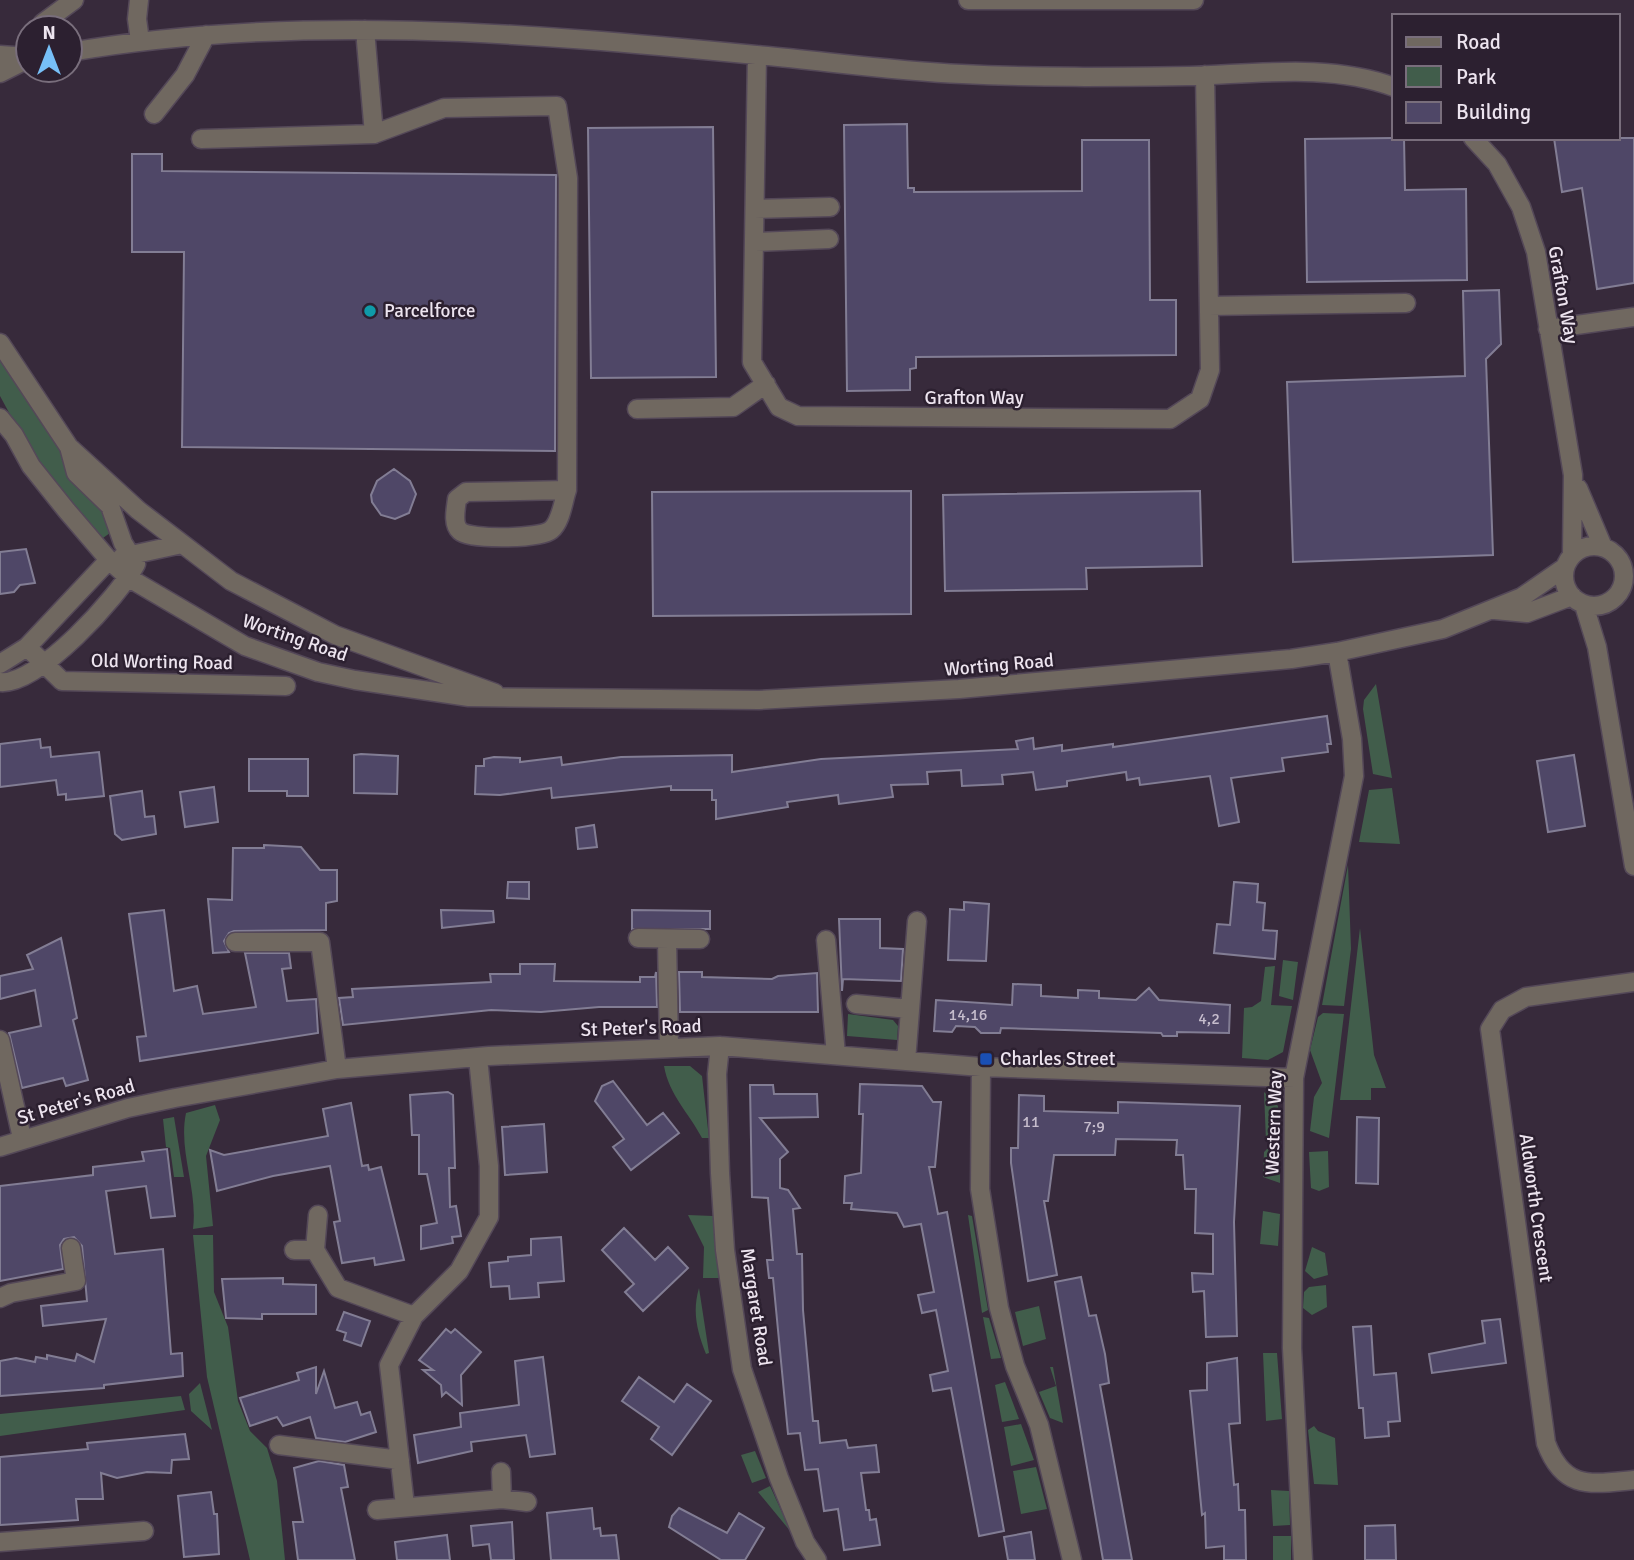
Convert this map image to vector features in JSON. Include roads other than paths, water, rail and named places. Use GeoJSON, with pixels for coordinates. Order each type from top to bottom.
{"type":"FeatureCollection","features":[{"type":"Feature","properties":{"kind":"street"},"geometry":{"type":"LineString","coordinates":[[55,14],[74,0]]}},
{"type":"Feature","properties":{"kind":"street"},"geometry":{"type":"LineString","coordinates":[[139,0],[137,19],[140,41]]}},
{"type":"Feature","properties":{"kind":"street"},"geometry":{"type":"LineString","coordinates":[[968,0],[1194,0]]}},
{"type":"Feature","properties":{"kind":"street"},"geometry":{"type":"LineString","coordinates":[[84,50],[140,41],[261,30],[365,30],[549,36],[959,74],[1107,78],[1329,73],[1376,80],[1392,86]]}},
{"type":"Feature","properties":{"kind":"street"},"geometry":{"type":"LineString","coordinates":[[365,30],[374,134]]}},
{"type":"Feature","properties":{"kind":"street"},"geometry":{"type":"LineString","coordinates":[[154,114],[185,75],[206,35]]}},
{"type":"Feature","properties":{"kind":"street","name":"Grafton Way"},"geometry":{"type":"LineString","coordinates":[[757,55],[752,362],[779,407],[798,416],[1170,419],[1200,399],[1210,370],[1205,75]]}},
{"type":"Feature","properties":{"kind":"street"},"geometry":{"type":"LineString","coordinates":[[201,139],[374,134],[444,108],[557,106],[568,178],[567,490],[558,520],[550,530],[537,535],[472,536],[461,532],[456,525],[457,499],[467,492],[567,490]]}},
{"type":"Feature","properties":{"kind":"street","name":"Grafton Way"},"geometry":{"type":"LineString","coordinates":[[1475,140],[1497,164],[1521,207],[1536,253],[1573,475],[1575,516],[1568,561]]}},
{"type":"Feature","properties":{"kind":"street"},"geometry":{"type":"LineString","coordinates":[[755,209],[830,207]]}},
{"type":"Feature","properties":{"kind":"street"},"geometry":{"type":"LineString","coordinates":[[755,242],[829,239]]}},
{"type":"Feature","properties":{"kind":"street"},"geometry":{"type":"LineString","coordinates":[[1209,306],[1406,303]]}},
{"type":"Feature","properties":{"kind":"street"},"geometry":{"type":"LineString","coordinates":[[1548,329],[1634,317]]}},
{"type":"Feature","properties":{"kind":"street","name":"Worting Road"},"geometry":{"type":"LineString","coordinates":[[0,343],[69,447],[138,510],[231,581],[312,625],[397,659],[505,696]]}},
{"type":"Feature","properties":{"kind":"street"},"geometry":{"type":"LineString","coordinates":[[637,409],[733,407],[765,384]]}},
{"type":"Feature","properties":{"kind":"street","name":"Worting Road"},"geometry":{"type":"LineString","coordinates":[[0,418],[14,435],[31,466],[109,560],[129,578],[233,641],[318,672],[443,696],[655,701],[841,697],[1148,673],[1337,652],[1443,629],[1522,597],[1568,561]]}},
{"type":"Feature","properties":{"kind":"street","name":"Worting Road"},"geometry":{"type":"LineString","coordinates":[[69,447],[76,473],[110,506],[136,564],[129,578]]}},
{"type":"Feature","properties":{"kind":"street","name":"Grafton Way"},"geometry":{"type":"LineString","coordinates":[[1573,475],[1603,547]]}},
{"type":"Feature","properties":{"kind":"street"},"geometry":{"type":"LineString","coordinates":[[0,664],[27,647],[109,560],[182,544]]}},
{"type":"Feature","properties":{"kind":"street"},"geometry":{"type":"LineString","coordinates":[[1597,647],[1620,595],[1627,561],[1603,547],[1591,545],[1568,561],[1564,584],[1578,601],[1597,647],[1634,866]]}},
{"type":"Feature","properties":{"kind":"street","name":"Old Worting Road"},"geometry":{"type":"LineString","coordinates":[[0,682],[27,675],[42,664],[103,608],[129,578]]}},
{"type":"Feature","properties":{"kind":"street"},"geometry":{"type":"LineString","coordinates":[[1578,601],[1620,595]]}},
{"type":"Feature","properties":{"kind":"street","name":"Worting Road"},"geometry":{"type":"LineString","coordinates":[[1489,610],[1527,613],[1578,601]]}},
{"type":"Feature","properties":{"kind":"street","name":"Old Worting Road"},"geometry":{"type":"LineString","coordinates":[[27,647],[62,681],[286,686]]}},
{"type":"Feature","properties":{"kind":"street","name":"Western Way"},"geometry":{"type":"LineString","coordinates":[[1303,1560],[1292,1348],[1294,1078],[1354,776],[1352,739],[1337,652]]}},
{"type":"Feature","properties":{"kind":"street"},"geometry":{"type":"LineString","coordinates":[[906,1061],[917,921]]}},
{"type":"Feature","properties":{"kind":"street"},"geometry":{"type":"LineString","coordinates":[[638,939],[700,939]]}},
{"type":"Feature","properties":{"kind":"street"},"geometry":{"type":"LineString","coordinates":[[667,940],[670,1048]]}},
{"type":"Feature","properties":{"kind":"street"},"geometry":{"type":"LineString","coordinates":[[826,940],[835,1055]]}},
{"type":"Feature","properties":{"kind":"street"},"geometry":{"type":"LineString","coordinates":[[235,942],[320,942],[337,1069]]}},
{"type":"Feature","properties":{"kind":"street","name":"Aldworth Crescent"},"geometry":{"type":"LineString","coordinates":[[1634,982],[1526,997],[1502,1010],[1490,1029],[1546,1443],[1552,1458],[1574,1481],[1587,1484],[1634,1480]]}},
{"type":"Feature","properties":{"kind":"street"},"geometry":{"type":"LineString","coordinates":[[856,1004],[909,1009]]}},
{"type":"Feature","properties":{"kind":"street"},"geometry":{"type":"LineString","coordinates":[[0,1040],[22,1138]]}},
{"type":"Feature","properties":{"kind":"street","name":"St Peter's Road"},"geometry":{"type":"LineString","coordinates":[[0,1147],[22,1138],[140,1106],[337,1069],[478,1058],[720,1046],[981,1067],[1294,1078]]}},
{"type":"Feature","properties":{"kind":"street","name":"Margaret Road"},"geometry":{"type":"LineString","coordinates":[[720,1046],[717,1074],[725,1250],[741,1361],[779,1478],[805,1542],[817,1560]]}},
{"type":"Feature","properties":{"kind":"street"},"geometry":{"type":"LineString","coordinates":[[405,1506],[389,1365],[414,1316],[459,1271],[489,1217],[489,1166],[478,1058]]}},
{"type":"Feature","properties":{"kind":"street"},"geometry":{"type":"LineString","coordinates":[[981,1067],[980,1189],[999,1308],[1015,1366],[1039,1425],[1072,1560]]}},
{"type":"Feature","properties":{"kind":"street"},"geometry":{"type":"LineString","coordinates":[[318,1215],[315,1250],[338,1288],[414,1316]]}},
{"type":"Feature","properties":{"kind":"street"},"geometry":{"type":"LineString","coordinates":[[0,1298],[10,1293],[76,1280],[71,1248]]}},
{"type":"Feature","properties":{"kind":"street"},"geometry":{"type":"LineString","coordinates":[[294,1250],[315,1250]]}},
{"type":"Feature","properties":{"kind":"street"},"geometry":{"type":"LineString","coordinates":[[279,1445],[400,1460]]}},
{"type":"Feature","properties":{"kind":"street"},"geometry":{"type":"LineString","coordinates":[[501,1472],[502,1499]]}},
{"type":"Feature","properties":{"kind":"street"},"geometry":{"type":"LineString","coordinates":[[377,1510],[502,1499],[527,1502]]}},
{"type":"Feature","properties":{"kind":"street"},"geometry":{"type":"LineString","coordinates":[[0,1542],[63,1547],[144,1531]]}},
{"type":"Feature","properties":{"kind":"place","name":"Parcelforce"},"geometry":{"type":"Point","coordinates":[370,311]}},
{"type":"Feature","properties":{"kind":"place","name":"Charles Street"},"geometry":{"type":"Point","coordinates":[986,1059]}}]}
